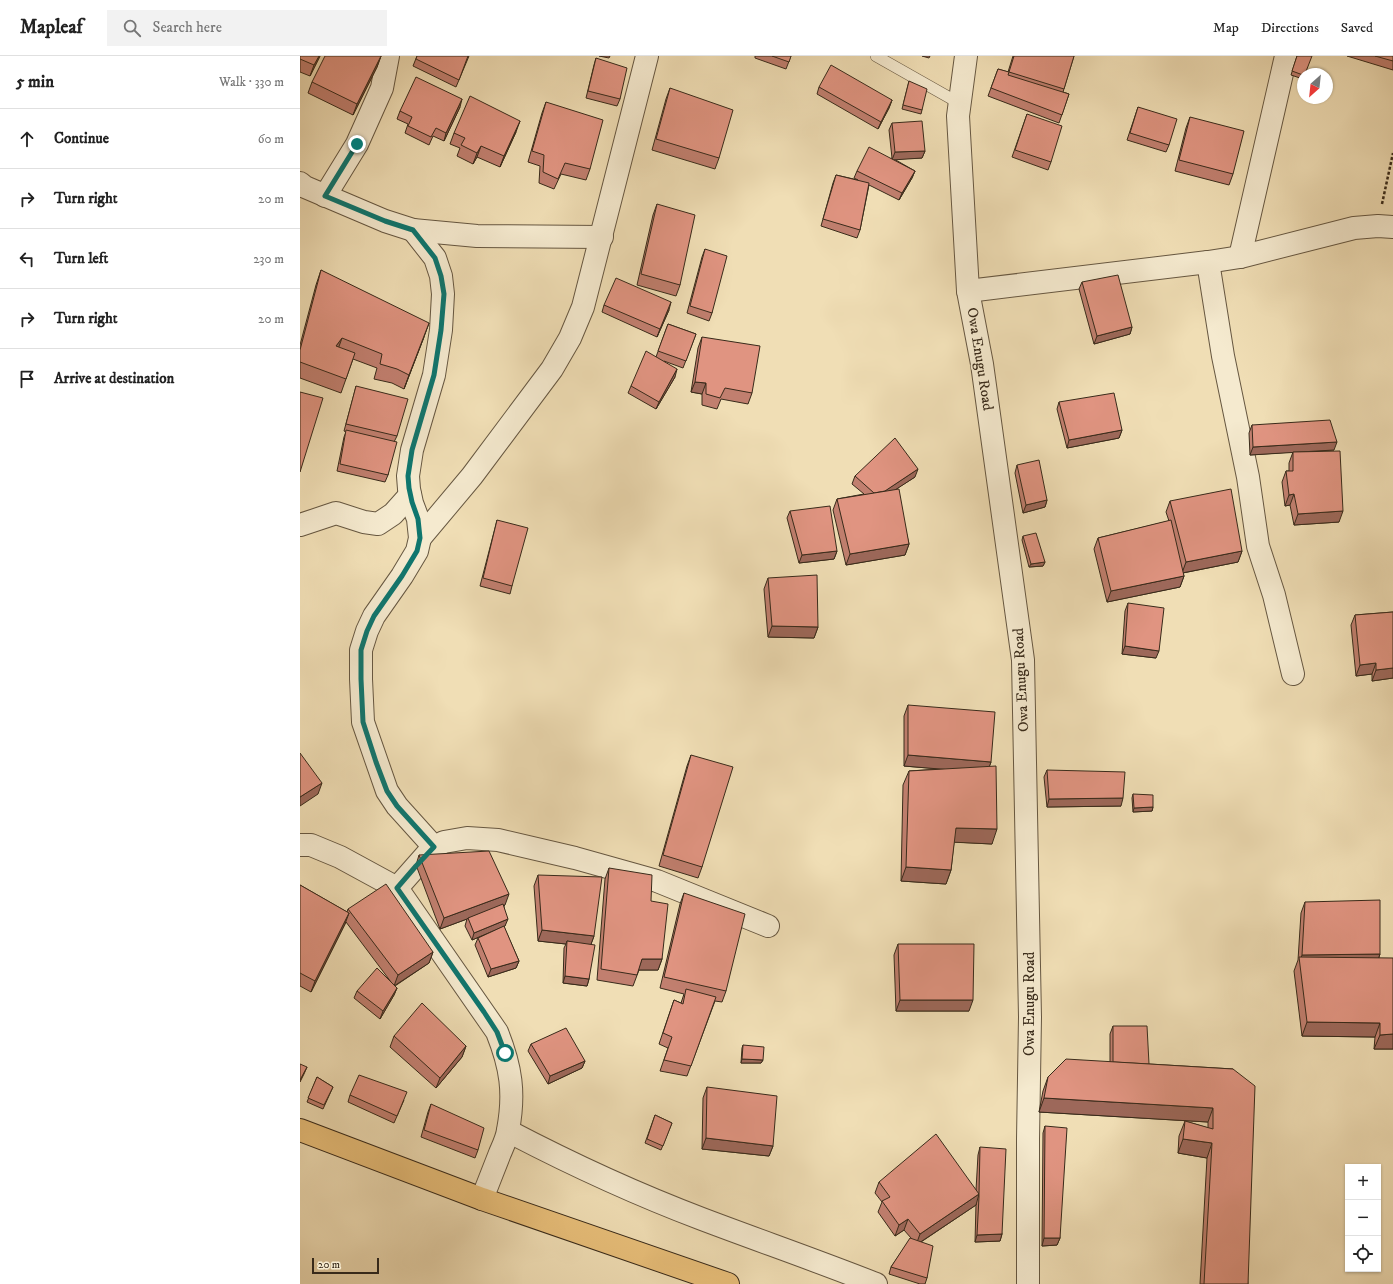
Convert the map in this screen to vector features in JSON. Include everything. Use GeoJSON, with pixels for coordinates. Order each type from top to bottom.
{"type":"FeatureCollection","features":[{"type":"Feature","properties":{"kind":"highway"},"geometry":{"type":"LineString","coordinates":[[300,1130],[482,1199],[728,1284]]}},
{"type":"Feature","properties":{"kind":"street"},"geometry":{"type":"LineString","coordinates":[[325,196],[357,144],[382,88],[388,56]]}},
{"type":"Feature","properties":{"kind":"street"},"geometry":{"type":"LineString","coordinates":[[420,538],[472,476],[552,369],[570,338],[583,307],[647,56]]}},
{"type":"Feature","properties":{"kind":"street","name":"Owa Enugu Road"},"geometry":{"type":"LineString","coordinates":[[966,56],[958,116],[968,291],[982,364],[1023,660],[1030,1017],[1028,1284]]}},
{"type":"Feature","properties":{"kind":"street"},"geometry":{"type":"LineString","coordinates":[[1240,257],[1286,56]]}},
{"type":"Feature","properties":{"kind":"street"},"geometry":{"type":"LineString","coordinates":[[300,183],[305,187],[325,196],[385,221],[413,230],[477,236],[602,237]]}},
{"type":"Feature","properties":{"kind":"street"},"geometry":{"type":"LineString","coordinates":[[968,291],[1208,262],[1240,257],[1354,228],[1385,226]]}},
{"type":"Feature","properties":{"kind":"street"},"geometry":{"type":"LineString","coordinates":[[413,230],[435,258],[441,276],[444,294],[441,330],[434,375],[412,450],[408,476],[410,495],[418,519],[420,538],[417,551],[402,576],[374,616],[367,631],[361,650],[361,679],[363,722],[387,791],[397,806],[434,847]]}},
{"type":"Feature","properties":{"kind":"street"},"geometry":{"type":"LineString","coordinates":[[1208,262],[1223,356],[1248,477],[1258,546],[1274,595],[1293,674]]}},
{"type":"Feature","properties":{"kind":"street"},"geometry":{"type":"LineString","coordinates":[[300,525],[336,513],[364,522],[378,524],[393,514],[410,495]]}},
{"type":"Feature","properties":{"kind":"street"},"geometry":{"type":"LineString","coordinates":[[397,888],[434,847],[444,842],[467,838],[498,840],[575,858],[657,881],[768,926]]}},
{"type":"Feature","properties":{"kind":"street"},"geometry":{"type":"LineString","coordinates":[[300,845],[311,845],[340,857],[397,888],[497,1032],[505,1053],[511,1075],[512,1087],[508,1131],[482,1199]]}},
{"type":"Feature","properties":{"kind":"street"},"geometry":{"type":"LineString","coordinates":[[508,1131],[551,1154],[617,1184],[701,1218],[816,1260],[876,1284]]}},
{"type":"Feature","properties":{"kind":"lane"},"geometry":{"type":"LineString","coordinates":[[876,56],[960,103]]}},
{"type":"Feature","properties":{"kind":"path"},"geometry":{"type":"LineString","coordinates":[[1385,226],[1393,153]]}},
{"type":"Feature","properties":{"kind":"building"},"geometry":{"type":"Polygon","coordinates":[[[300,56],[319,56],[314,65],[300,59],[300,56]]]}},
{"type":"Feature","properties":{"kind":"building"},"geometry":{"type":"Polygon","coordinates":[[[325,56],[381,56],[357,104],[312,82],[325,56]]]}},
{"type":"Feature","properties":{"kind":"building"},"geometry":{"type":"Polygon","coordinates":[[[417,56],[468,56],[459,80],[416,59],[417,56]]]}},
{"type":"Feature","properties":{"kind":"building"},"geometry":{"type":"Polygon","coordinates":[[[772,56],[791,56],[789,62],[772,56]]]}},
{"type":"Feature","properties":{"kind":"building"},"geometry":{"type":"Polygon","coordinates":[[[1014,56],[1074,56],[1064,89],[1009,72],[1014,56]]]}},
{"type":"Feature","properties":{"kind":"building"},"geometry":{"type":"Polygon","coordinates":[[[1297,56],[1312,56],[1307,68],[1297,68],[1297,73],[1292,71],[1297,56]]]}},
{"type":"Feature","properties":{"kind":"building"},"geometry":{"type":"Polygon","coordinates":[[[1375,56],[1393,56],[1393,61],[1375,56]]]}},
{"type":"Feature","properties":{"kind":"building"},"geometry":{"type":"Polygon","coordinates":[[[596,58],[627,68],[620,99],[588,91],[596,58]]]}},
{"type":"Feature","properties":{"kind":"building"},"geometry":{"type":"Polygon","coordinates":[[[831,65],[892,100],[881,122],[819,87],[831,65]]]}},
{"type":"Feature","properties":{"kind":"building"},"geometry":{"type":"Polygon","coordinates":[[[998,69],[1009,72],[1008,75],[1069,94],[1062,115],[991,88],[998,69]]]}},
{"type":"Feature","properties":{"kind":"building"},"geometry":{"type":"Polygon","coordinates":[[[416,77],[462,99],[446,133],[436,128],[431,137],[408,126],[412,117],[400,111],[416,77]]]}},
{"type":"Feature","properties":{"kind":"building"},"geometry":{"type":"Polygon","coordinates":[[[909,81],[927,89],[922,110],[903,105],[909,81]]]}},
{"type":"Feature","properties":{"kind":"building"},"geometry":{"type":"Polygon","coordinates":[[[670,88],[733,110],[719,158],[656,139],[670,88]]]}},
{"type":"Feature","properties":{"kind":"building"},"geometry":{"type":"Polygon","coordinates":[[[470,96],[520,121],[504,156],[481,146],[477,153],[461,145],[465,138],[454,133],[470,96]]]}},
{"type":"Feature","properties":{"kind":"building"},"geometry":{"type":"Polygon","coordinates":[[[546,102],[603,120],[590,169],[565,163],[558,179],[543,172],[544,155],[532,151],[546,102]]]}},
{"type":"Feature","properties":{"kind":"building"},"geometry":{"type":"Polygon","coordinates":[[[1138,107],[1177,119],[1169,145],[1130,133],[1138,107]]]}},
{"type":"Feature","properties":{"kind":"building"},"geometry":{"type":"Polygon","coordinates":[[[1027,114],[1062,126],[1051,162],[1015,150],[1027,114]]]}},
{"type":"Feature","properties":{"kind":"building"},"geometry":{"type":"Polygon","coordinates":[[[1190,117],[1244,131],[1233,174],[1179,160],[1190,117]]]}},
{"type":"Feature","properties":{"kind":"building"},"geometry":{"type":"Polygon","coordinates":[[[922,121],[925,151],[895,152],[892,123],[922,121]]]}},
{"type":"Feature","properties":{"kind":"building"},"geometry":{"type":"Polygon","coordinates":[[[869,147],[915,171],[902,193],[857,171],[869,147]]]}},
{"type":"Feature","properties":{"kind":"building"},"geometry":{"type":"Polygon","coordinates":[[[836,175],[869,183],[860,230],[823,219],[836,175]]]}},
{"type":"Feature","properties":{"kind":"building"},"geometry":{"type":"Polygon","coordinates":[[[657,204],[695,215],[680,285],[641,274],[657,204]]]}},
{"type":"Feature","properties":{"kind":"building"},"geometry":{"type":"Polygon","coordinates":[[[705,249],[727,256],[712,313],[690,306],[705,249]]]}},
{"type":"Feature","properties":{"kind":"building"},"geometry":{"type":"Polygon","coordinates":[[[321,270],[429,323],[409,375],[397,369],[380,364],[382,354],[342,338],[336,346],[355,353],[346,379],[300,362],[300,350],[321,270]]]}},
{"type":"Feature","properties":{"kind":"building"},"geometry":{"type":"Polygon","coordinates":[[[1118,275],[1132,327],[1097,336],[1082,282],[1118,275]]]}},
{"type":"Feature","properties":{"kind":"building"},"geometry":{"type":"Polygon","coordinates":[[[616,278],[671,302],[660,329],[604,305],[616,278]]]}},
{"type":"Feature","properties":{"kind":"building"},"geometry":{"type":"Polygon","coordinates":[[[668,324],[696,334],[686,361],[658,351],[668,324]]]}},
{"type":"Feature","properties":{"kind":"building"},"geometry":{"type":"Polygon","coordinates":[[[702,337],[760,346],[752,393],[725,388],[720,398],[706,394],[706,383],[695,382],[702,337]]]}},
{"type":"Feature","properties":{"kind":"building"},"geometry":{"type":"Polygon","coordinates":[[[646,351],[677,369],[659,402],[631,386],[646,351]]]}},
{"type":"Feature","properties":{"kind":"building"},"geometry":{"type":"Polygon","coordinates":[[[356,386],[408,399],[397,436],[346,424],[356,386]]]}},
{"type":"Feature","properties":{"kind":"building"},"geometry":{"type":"Polygon","coordinates":[[[300,392],[323,398],[300,472],[300,392]]]}},
{"type":"Feature","properties":{"kind":"building"},"geometry":{"type":"Polygon","coordinates":[[[1114,393],[1122,430],[1069,440],[1059,402],[1114,393]]]}},
{"type":"Feature","properties":{"kind":"building"},"geometry":{"type":"Polygon","coordinates":[[[1330,420],[1337,442],[1253,447],[1252,425],[1330,420]]]}},
{"type":"Feature","properties":{"kind":"building"},"geometry":{"type":"Polygon","coordinates":[[[346,430],[397,442],[388,475],[340,464],[346,430]]]}},
{"type":"Feature","properties":{"kind":"building"},"geometry":{"type":"Polygon","coordinates":[[[895,438],[918,469],[885,491],[874,493],[855,476],[895,438]]]}},
{"type":"Feature","properties":{"kind":"building"},"geometry":{"type":"Polygon","coordinates":[[[1340,451],[1343,511],[1298,514],[1294,494],[1289,495],[1286,471],[1293,471],[1293,452],[1340,451]]]}},
{"type":"Feature","properties":{"kind":"building"},"geometry":{"type":"Polygon","coordinates":[[[1039,460],[1047,500],[1026,505],[1017,465],[1039,460]]]}},
{"type":"Feature","properties":{"kind":"building"},"geometry":{"type":"Polygon","coordinates":[[[899,489],[909,544],[850,554],[837,499],[899,489]]]}},
{"type":"Feature","properties":{"kind":"building"},"geometry":{"type":"Polygon","coordinates":[[[1231,489],[1242,551],[1186,562],[1170,501],[1231,489]]]}},
{"type":"Feature","properties":{"kind":"building"},"geometry":{"type":"Polygon","coordinates":[[[830,506],[837,551],[802,555],[790,511],[830,506]]]}},
{"type":"Feature","properties":{"kind":"building"},"geometry":{"type":"Polygon","coordinates":[[[497,520],[528,528],[512,586],[483,578],[497,520]]]}},
{"type":"Feature","properties":{"kind":"building"},"geometry":{"type":"Polygon","coordinates":[[[1171,520],[1184,576],[1111,591],[1098,538],[1171,520]]]}},
{"type":"Feature","properties":{"kind":"building"},"geometry":{"type":"Polygon","coordinates":[[[1036,533],[1045,562],[1031,564],[1023,536],[1036,533]]]}},
{"type":"Feature","properties":{"kind":"building"},"geometry":{"type":"Polygon","coordinates":[[[817,575],[818,627],[772,626],[768,578],[817,575]]]}},
{"type":"Feature","properties":{"kind":"building"},"geometry":{"type":"Polygon","coordinates":[[[1128,603],[1164,608],[1159,651],[1125,646],[1128,603]]]}},
{"type":"Feature","properties":{"kind":"building"},"geometry":{"type":"Polygon","coordinates":[[[1393,612],[1393,668],[1376,670],[1376,663],[1360,665],[1355,615],[1393,612]]]}},
{"type":"Feature","properties":{"kind":"building"},"geometry":{"type":"Polygon","coordinates":[[[908,705],[995,712],[991,762],[908,755],[908,705]]]}},
{"type":"Feature","properties":{"kind":"building"},"geometry":{"type":"Polygon","coordinates":[[[300,753],[322,783],[300,797],[300,753]]]}},
{"type":"Feature","properties":{"kind":"building"},"geometry":{"type":"Polygon","coordinates":[[[691,755],[733,767],[702,867],[663,855],[691,755]]]}},
{"type":"Feature","properties":{"kind":"building"},"geometry":{"type":"Polygon","coordinates":[[[996,766],[997,829],[956,828],[951,870],[906,867],[909,771],[996,766]]]}},
{"type":"Feature","properties":{"kind":"building"},"geometry":{"type":"Polygon","coordinates":[[[1047,770],[1125,772],[1123,798],[1049,799],[1047,770]]]}},
{"type":"Feature","properties":{"kind":"building"},"geometry":{"type":"Polygon","coordinates":[[[1133,794],[1153,795],[1153,807],[1134,808],[1133,794]]]}},
{"type":"Feature","properties":{"kind":"building"},"geometry":{"type":"Polygon","coordinates":[[[489,851],[509,894],[444,918],[419,855],[489,851]]]}},
{"type":"Feature","properties":{"kind":"building"},"geometry":{"type":"Polygon","coordinates":[[[609,868],[652,875],[651,901],[668,904],[662,959],[642,959],[637,975],[601,969],[609,868]]]}},
{"type":"Feature","properties":{"kind":"building"},"geometry":{"type":"Polygon","coordinates":[[[538,875],[602,877],[594,936],[542,930],[538,875]]]}},
{"type":"Feature","properties":{"kind":"building"},"geometry":{"type":"Polygon","coordinates":[[[386,884],[433,952],[398,975],[348,909],[386,884]]]}},
{"type":"Feature","properties":{"kind":"building"},"geometry":{"type":"Polygon","coordinates":[[[300,885],[349,913],[315,981],[300,973],[300,885]]]}},
{"type":"Feature","properties":{"kind":"building"},"geometry":{"type":"Polygon","coordinates":[[[684,893],[745,914],[726,991],[664,977],[684,893]]]}},
{"type":"Feature","properties":{"kind":"building"},"geometry":{"type":"Polygon","coordinates":[[[1380,900],[1380,954],[1302,955],[1305,902],[1380,900]]]}},
{"type":"Feature","properties":{"kind":"building"},"geometry":{"type":"Polygon","coordinates":[[[503,904],[508,919],[474,933],[468,918],[503,904]]]}},
{"type":"Feature","properties":{"kind":"building"},"geometry":{"type":"Polygon","coordinates":[[[504,926],[519,961],[491,969],[478,938],[504,926]]]}},
{"type":"Feature","properties":{"kind":"building"},"geometry":{"type":"Polygon","coordinates":[[[567,941],[595,945],[589,979],[565,976],[567,941]]]}},
{"type":"Feature","properties":{"kind":"building"},"geometry":{"type":"Polygon","coordinates":[[[898,944],[974,944],[973,1000],[900,1000],[898,944]]]}},
{"type":"Feature","properties":{"kind":"building"},"geometry":{"type":"Polygon","coordinates":[[[1299,957],[1393,958],[1393,1034],[1380,1035],[1380,1023],[1307,1022],[1299,957]]]}},
{"type":"Feature","properties":{"kind":"building"},"geometry":{"type":"Polygon","coordinates":[[[377,968],[397,988],[383,1011],[357,991],[377,968]]]}},
{"type":"Feature","properties":{"kind":"building"},"geometry":{"type":"Polygon","coordinates":[[[686,989],[716,997],[691,1066],[664,1060],[672,1037],[663,1033],[674,1000],[683,1004],[686,989]]]}},
{"type":"Feature","properties":{"kind":"building"},"geometry":{"type":"Polygon","coordinates":[[[422,1003],[466,1046],[440,1078],[394,1036],[422,1003]]]}},
{"type":"Feature","properties":{"kind":"building"},"geometry":{"type":"Polygon","coordinates":[[[1113,1026],[1147,1026],[1149,1064],[1113,1062],[1113,1026]]]}},
{"type":"Feature","properties":{"kind":"building"},"geometry":{"type":"Polygon","coordinates":[[[566,1028],[585,1061],[550,1076],[531,1044],[566,1028]]]}},
{"type":"Feature","properties":{"kind":"building"},"geometry":{"type":"Polygon","coordinates":[[[743,1045],[764,1047],[763,1060],[742,1059],[743,1045]]]}},
{"type":"Feature","properties":{"kind":"building"},"geometry":{"type":"Polygon","coordinates":[[[1066,1059],[1233,1069],[1255,1086],[1248,1284],[1204,1284],[1212,1143],[1183,1139],[1185,1121],[1213,1129],[1213,1108],[1044,1098],[1048,1077],[1066,1059]]]}},
{"type":"Feature","properties":{"kind":"building"},"geometry":{"type":"Polygon","coordinates":[[[300,1064],[307,1067],[300,1080],[300,1064]]]}},
{"type":"Feature","properties":{"kind":"building"},"geometry":{"type":"Polygon","coordinates":[[[359,1075],[407,1092],[397,1116],[350,1095],[359,1075]]]}},
{"type":"Feature","properties":{"kind":"building"},"geometry":{"type":"Polygon","coordinates":[[[317,1077],[333,1087],[324,1105],[308,1098],[317,1077]]]}},
{"type":"Feature","properties":{"kind":"building"},"geometry":{"type":"Polygon","coordinates":[[[707,1087],[777,1096],[773,1146],[706,1138],[707,1087]]]}},
{"type":"Feature","properties":{"kind":"building"},"geometry":{"type":"Polygon","coordinates":[[[431,1104],[484,1128],[478,1150],[424,1130],[431,1104]]]}},
{"type":"Feature","properties":{"kind":"building"},"geometry":{"type":"Polygon","coordinates":[[[655,1115],[672,1123],[663,1146],[647,1139],[655,1115]]]}},
{"type":"Feature","properties":{"kind":"building"},"geometry":{"type":"Polygon","coordinates":[[[1045,1126],[1067,1128],[1060,1238],[1044,1238],[1045,1126]]]}},
{"type":"Feature","properties":{"kind":"building"},"geometry":{"type":"Polygon","coordinates":[[[936,1134],[979,1194],[920,1234],[908,1219],[899,1225],[882,1201],[890,1197],[879,1182],[936,1134]]]}},
{"type":"Feature","properties":{"kind":"building"},"geometry":{"type":"Polygon","coordinates":[[[980,1147],[1006,1149],[1002,1234],[977,1235],[980,1147]]]}},
{"type":"Feature","properties":{"kind":"building"},"geometry":{"type":"Polygon","coordinates":[[[910,1238],[933,1246],[927,1278],[891,1267],[910,1238]]]}},
{"type":"Feature","properties":{"kind":"route"},"geometry":{"type":"LineString","coordinates":[[357,144],[325,196],[385,221],[413,230],[435,258],[441,276],[444,294],[441,330],[434,375],[412,450],[408,476],[412,502],[418,519],[420,538],[417,551],[402,576],[374,616],[361,650],[363,722],[387,791],[397,806],[434,847],[426,854],[397,888],[484,1012],[497,1032],[505,1053]]}}]}
